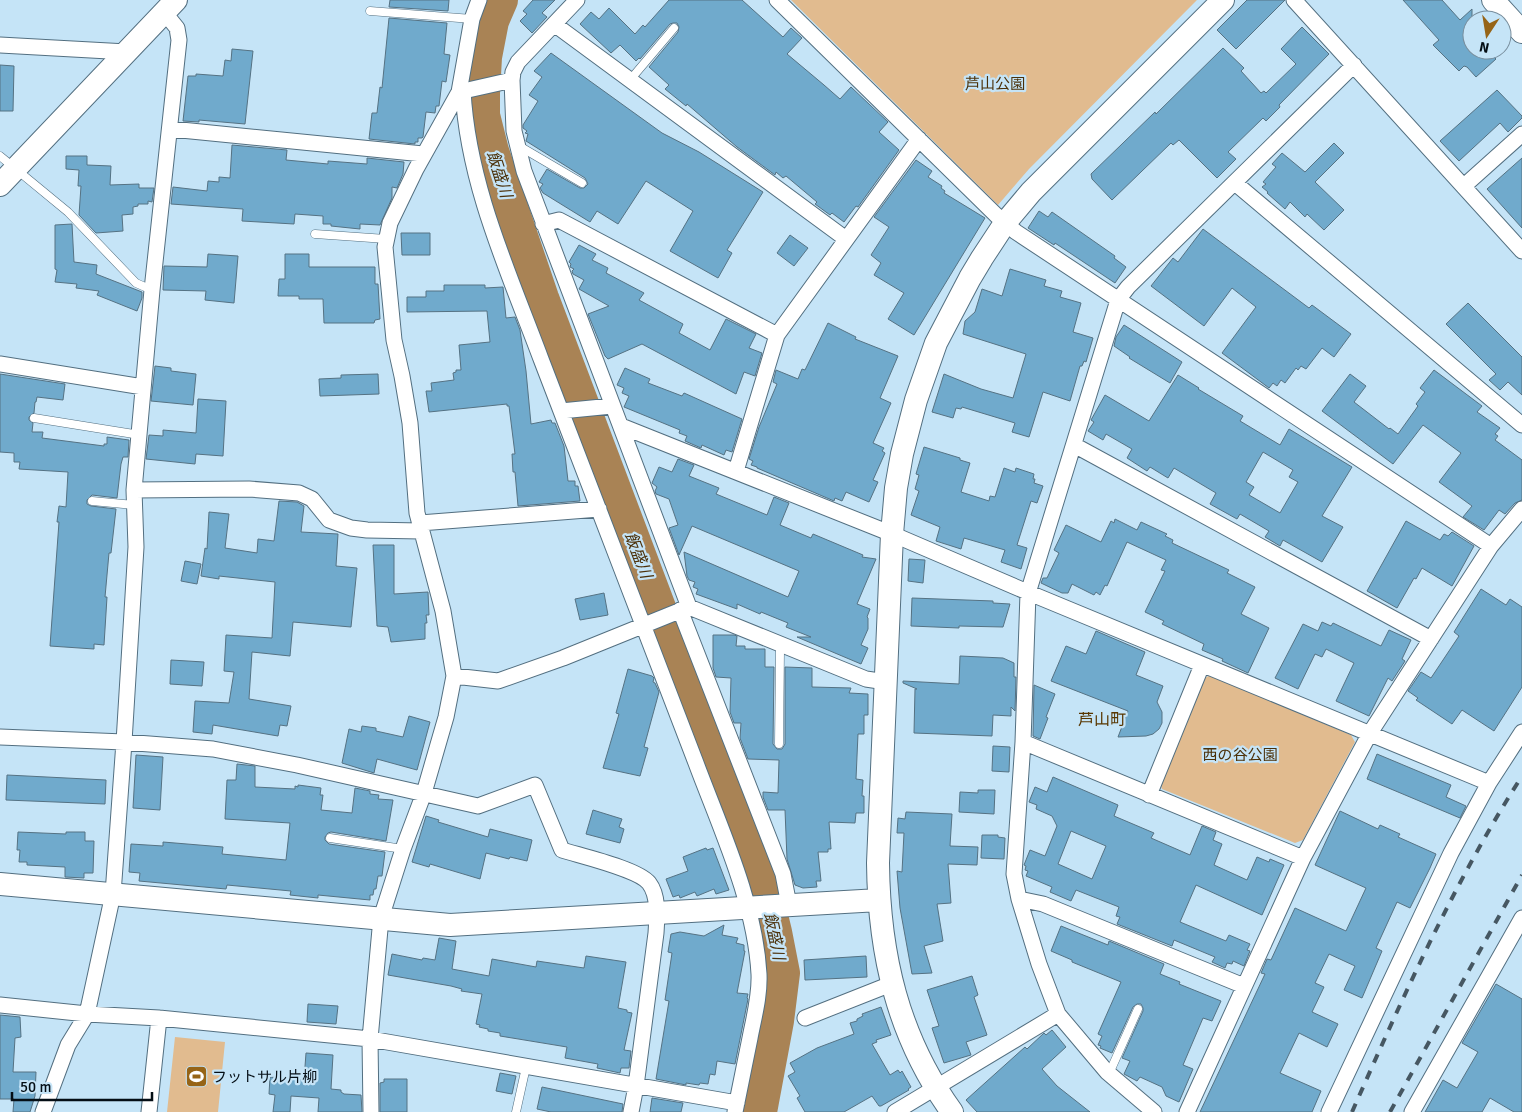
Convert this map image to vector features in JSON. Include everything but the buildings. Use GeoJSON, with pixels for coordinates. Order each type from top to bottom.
{"type":"FeatureCollection","features":[{"type":"Feature","properties":{"kind":"street"},"geometry":{"type":"LineString","coordinates":[[0,1005],[87,1014],[159,1018],[370,1039],[636,1086],[736,1108],[759,996],[759,974],[750,907],[646,625],[599,510],[564,410],[482,198],[472,163],[466,129],[463,91],[472,20],[479,0]]}},
{"type":"Feature","properties":{"kind":"street"},"geometry":{"type":"LineString","coordinates":[[577,0],[518,62],[513,72],[514,131],[517,144],[524,171],[606,406],[621,426],[683,609],[783,874],[787,905]]}},
{"type":"Feature","properties":{"kind":"street"},"geometry":{"type":"LineString","coordinates":[[777,0],[1005,223],[1118,300],[1491,546]]}},
{"type":"Feature","properties":{"kind":"street"},"geometry":{"type":"LineString","coordinates":[[952,1112],[936,1087],[909,1035],[891,984],[878,900],[892,534],[896,488],[902,454],[916,400],[936,343],[970,278],[1005,223],[1052,170],[1223,0]]}},
{"type":"Feature","properties":{"kind":"street"},"geometry":{"type":"LineString","coordinates":[[1294,0],[1522,251]]}},
{"type":"Feature","properties":{"kind":"street"},"geometry":{"type":"LineString","coordinates":[[1493,0],[1522,32]]}},
{"type":"Feature","properties":{"kind":"street"},"geometry":{"type":"LineString","coordinates":[[0,185],[8,162],[127,52],[170,6],[179,40],[171,129],[152,290],[134,498],[136,546],[113,894],[87,1014],[68,1045],[43,1112]]}},
{"type":"Feature","properties":{"kind":"street"},"geometry":{"type":"LineString","coordinates":[[554,24],[846,238]]}},
{"type":"Feature","properties":{"kind":"street"},"geometry":{"type":"LineString","coordinates":[[0,45],[127,52]]}},
{"type":"Feature","properties":{"kind":"street"},"geometry":{"type":"LineString","coordinates":[[1154,1112],[1107,1072],[1058,1014],[1039,964],[1019,899],[1014,874],[1023,742],[1028,593],[1118,300],[1128,287],[1354,65]]}},
{"type":"Feature","properties":{"kind":"street"},"geometry":{"type":"LineString","coordinates":[[371,1112],[370,1039],[381,918],[403,849],[424,793],[446,717],[454,676],[443,610],[417,513],[410,423],[394,340],[388,290],[386,239],[390,223],[423,154],[463,91],[512,80]]}},
{"type":"Feature","properties":{"kind":"street"},"geometry":{"type":"LineString","coordinates":[[171,129],[423,154]]}},
{"type":"Feature","properties":{"kind":"street"},"geometry":{"type":"LineString","coordinates":[[1464,186],[1522,134]]}},
{"type":"Feature","properties":{"kind":"street"},"geometry":{"type":"LineString","coordinates":[[736,471],[777,335],[919,139]]}},
{"type":"Feature","properties":{"kind":"street"},"geometry":{"type":"LineString","coordinates":[[1235,183],[1522,425]]}},
{"type":"Feature","properties":{"kind":"street"},"geometry":{"type":"LineString","coordinates":[[543,224],[559,220],[777,335]]}},
{"type":"Feature","properties":{"kind":"street"},"geometry":{"type":"LineString","coordinates":[[0,364],[143,387]]}},
{"type":"Feature","properties":{"kind":"street"},"geometry":{"type":"LineString","coordinates":[[564,410],[606,406]]}},
{"type":"Feature","properties":{"kind":"street"},"geometry":{"type":"LineString","coordinates":[[621,426],[892,534],[1028,593],[1489,783]]}},
{"type":"Feature","properties":{"kind":"street"},"geometry":{"type":"LineString","coordinates":[[1074,446],[1431,639]]}},
{"type":"Feature","properties":{"kind":"street"},"geometry":{"type":"LineString","coordinates":[[134,498],[249,489],[299,493],[312,499],[329,520],[351,528],[366,530],[420,527],[599,510]]}},
{"type":"Feature","properties":{"kind":"street"},"geometry":{"type":"LineString","coordinates":[[1187,1112],[1303,858],[1370,733],[1491,546],[1522,509]]}},
{"type":"Feature","properties":{"kind":"street"},"geometry":{"type":"LineString","coordinates":[[454,676],[498,681],[563,658],[683,609],[782,645],[866,680],[886,682]]}},
{"type":"Feature","properties":{"kind":"street"},"geometry":{"type":"LineString","coordinates":[[1149,795],[1202,665]]}},
{"type":"Feature","properties":{"kind":"street"},"geometry":{"type":"LineString","coordinates":[[1329,1112],[1450,853],[1489,783],[1522,732]]}},
{"type":"Feature","properties":{"kind":"street"},"geometry":{"type":"LineString","coordinates":[[0,737],[124,742],[213,749],[297,765],[478,806],[535,785],[562,850],[638,874],[649,883],[653,893],[657,913],[632,1112]]}},
{"type":"Feature","properties":{"kind":"street"},"geometry":{"type":"LineString","coordinates":[[1023,742],[1303,858]]}},
{"type":"Feature","properties":{"kind":"street"},"geometry":{"type":"LineString","coordinates":[[0,884],[450,925],[878,900]]}},
{"type":"Feature","properties":{"kind":"street"},"geometry":{"type":"LineString","coordinates":[[1019,899],[1043,904],[1244,986]]}},
{"type":"Feature","properties":{"kind":"street"},"geometry":{"type":"LineString","coordinates":[[1412,1112],[1520,927]]}},
{"type":"Feature","properties":{"kind":"street"},"geometry":{"type":"LineString","coordinates":[[805,1018],[891,984]]}},
{"type":"Feature","properties":{"kind":"street"},"geometry":{"type":"LineString","coordinates":[[895,1112],[1058,1014]]}},
{"type":"Feature","properties":{"kind":"street"},"geometry":{"type":"LineString","coordinates":[[149,1112],[159,1018]]}},
{"type":"Feature","properties":{"kind":"lane"},"geometry":{"type":"LineString","coordinates":[[370,11],[472,20]]}},
{"type":"Feature","properties":{"kind":"lane"},"geometry":{"type":"LineString","coordinates":[[630,80],[674,28]]}},
{"type":"Feature","properties":{"kind":"lane"},"geometry":{"type":"LineString","coordinates":[[517,144],[582,183]]}},
{"type":"Feature","properties":{"kind":"lane"},"geometry":{"type":"LineString","coordinates":[[8,162],[68,212],[136,283],[152,290]]}},
{"type":"Feature","properties":{"kind":"lane"},"geometry":{"type":"LineString","coordinates":[[314,234],[386,239]]}},
{"type":"Feature","properties":{"kind":"lane"},"geometry":{"type":"LineString","coordinates":[[34,418],[140,435]]}},
{"type":"Feature","properties":{"kind":"lane"},"geometry":{"type":"LineString","coordinates":[[92,501],[134,498]]}},
{"type":"Feature","properties":{"kind":"lane"},"geometry":{"type":"LineString","coordinates":[[779,744],[780,650],[782,645]]}},
{"type":"Feature","properties":{"kind":"lane"},"geometry":{"type":"LineString","coordinates":[[330,838],[403,849]]}},
{"type":"Feature","properties":{"kind":"lane"},"geometry":{"type":"LineString","coordinates":[[1107,1072],[1112,1066],[1138,1009]]}},
{"type":"Feature","properties":{"kind":"lane"},"geometry":{"type":"LineString","coordinates":[[516,1112],[526,1067]]}},
{"type":"Feature","properties":{"kind":"green space","name":"芦山公園"},"geometry":{"type":"Polygon","coordinates":[[[791,0],[1197,0],[1029,169],[998,205],[791,0]]]}},
{"type":"Feature","properties":{"kind":"green space","name":"西の谷公園"},"geometry":{"type":"Polygon","coordinates":[[[1210,675],[1351,735],[1355,742],[1303,840],[1295,843],[1162,789],[1159,780],[1200,681],[1210,675]]]}},
{"type":"Feature","properties":{"kind":"green space","name":"フットサル片柳"},"geometry":{"type":"Polygon","coordinates":[[[175,1037],[225,1042],[218,1112],[167,1112],[175,1037]]]}},
{"type":"Feature","properties":{"kind":"waterway","name":"飯盛川"},"geometry":{"type":"LineString","coordinates":[[501,0],[492,21],[485,57],[483,115],[492,151],[542,298],[763,883],[775,932],[783,973],[777,1021],[760,1112]]}},
{"type":"Feature","properties":{"kind":"railway"},"geometry":{"type":"LineString","coordinates":[[1352,1112],[1410,983],[1452,899],[1497,816],[1522,776]]}},
{"type":"Feature","properties":{"kind":"railway"},"geometry":{"type":"LineString","coordinates":[[1390,1112],[1522,875]]}},
{"type":"Feature","properties":{"kind":"place","name":"フットサル片柳"},"geometry":{"type":"Point","coordinates":[196,1077]}},
{"type":"Feature","properties":{"kind":"district","name":"芦山町"},"geometry":{"type":"Point","coordinates":[1102,719]}}]}
